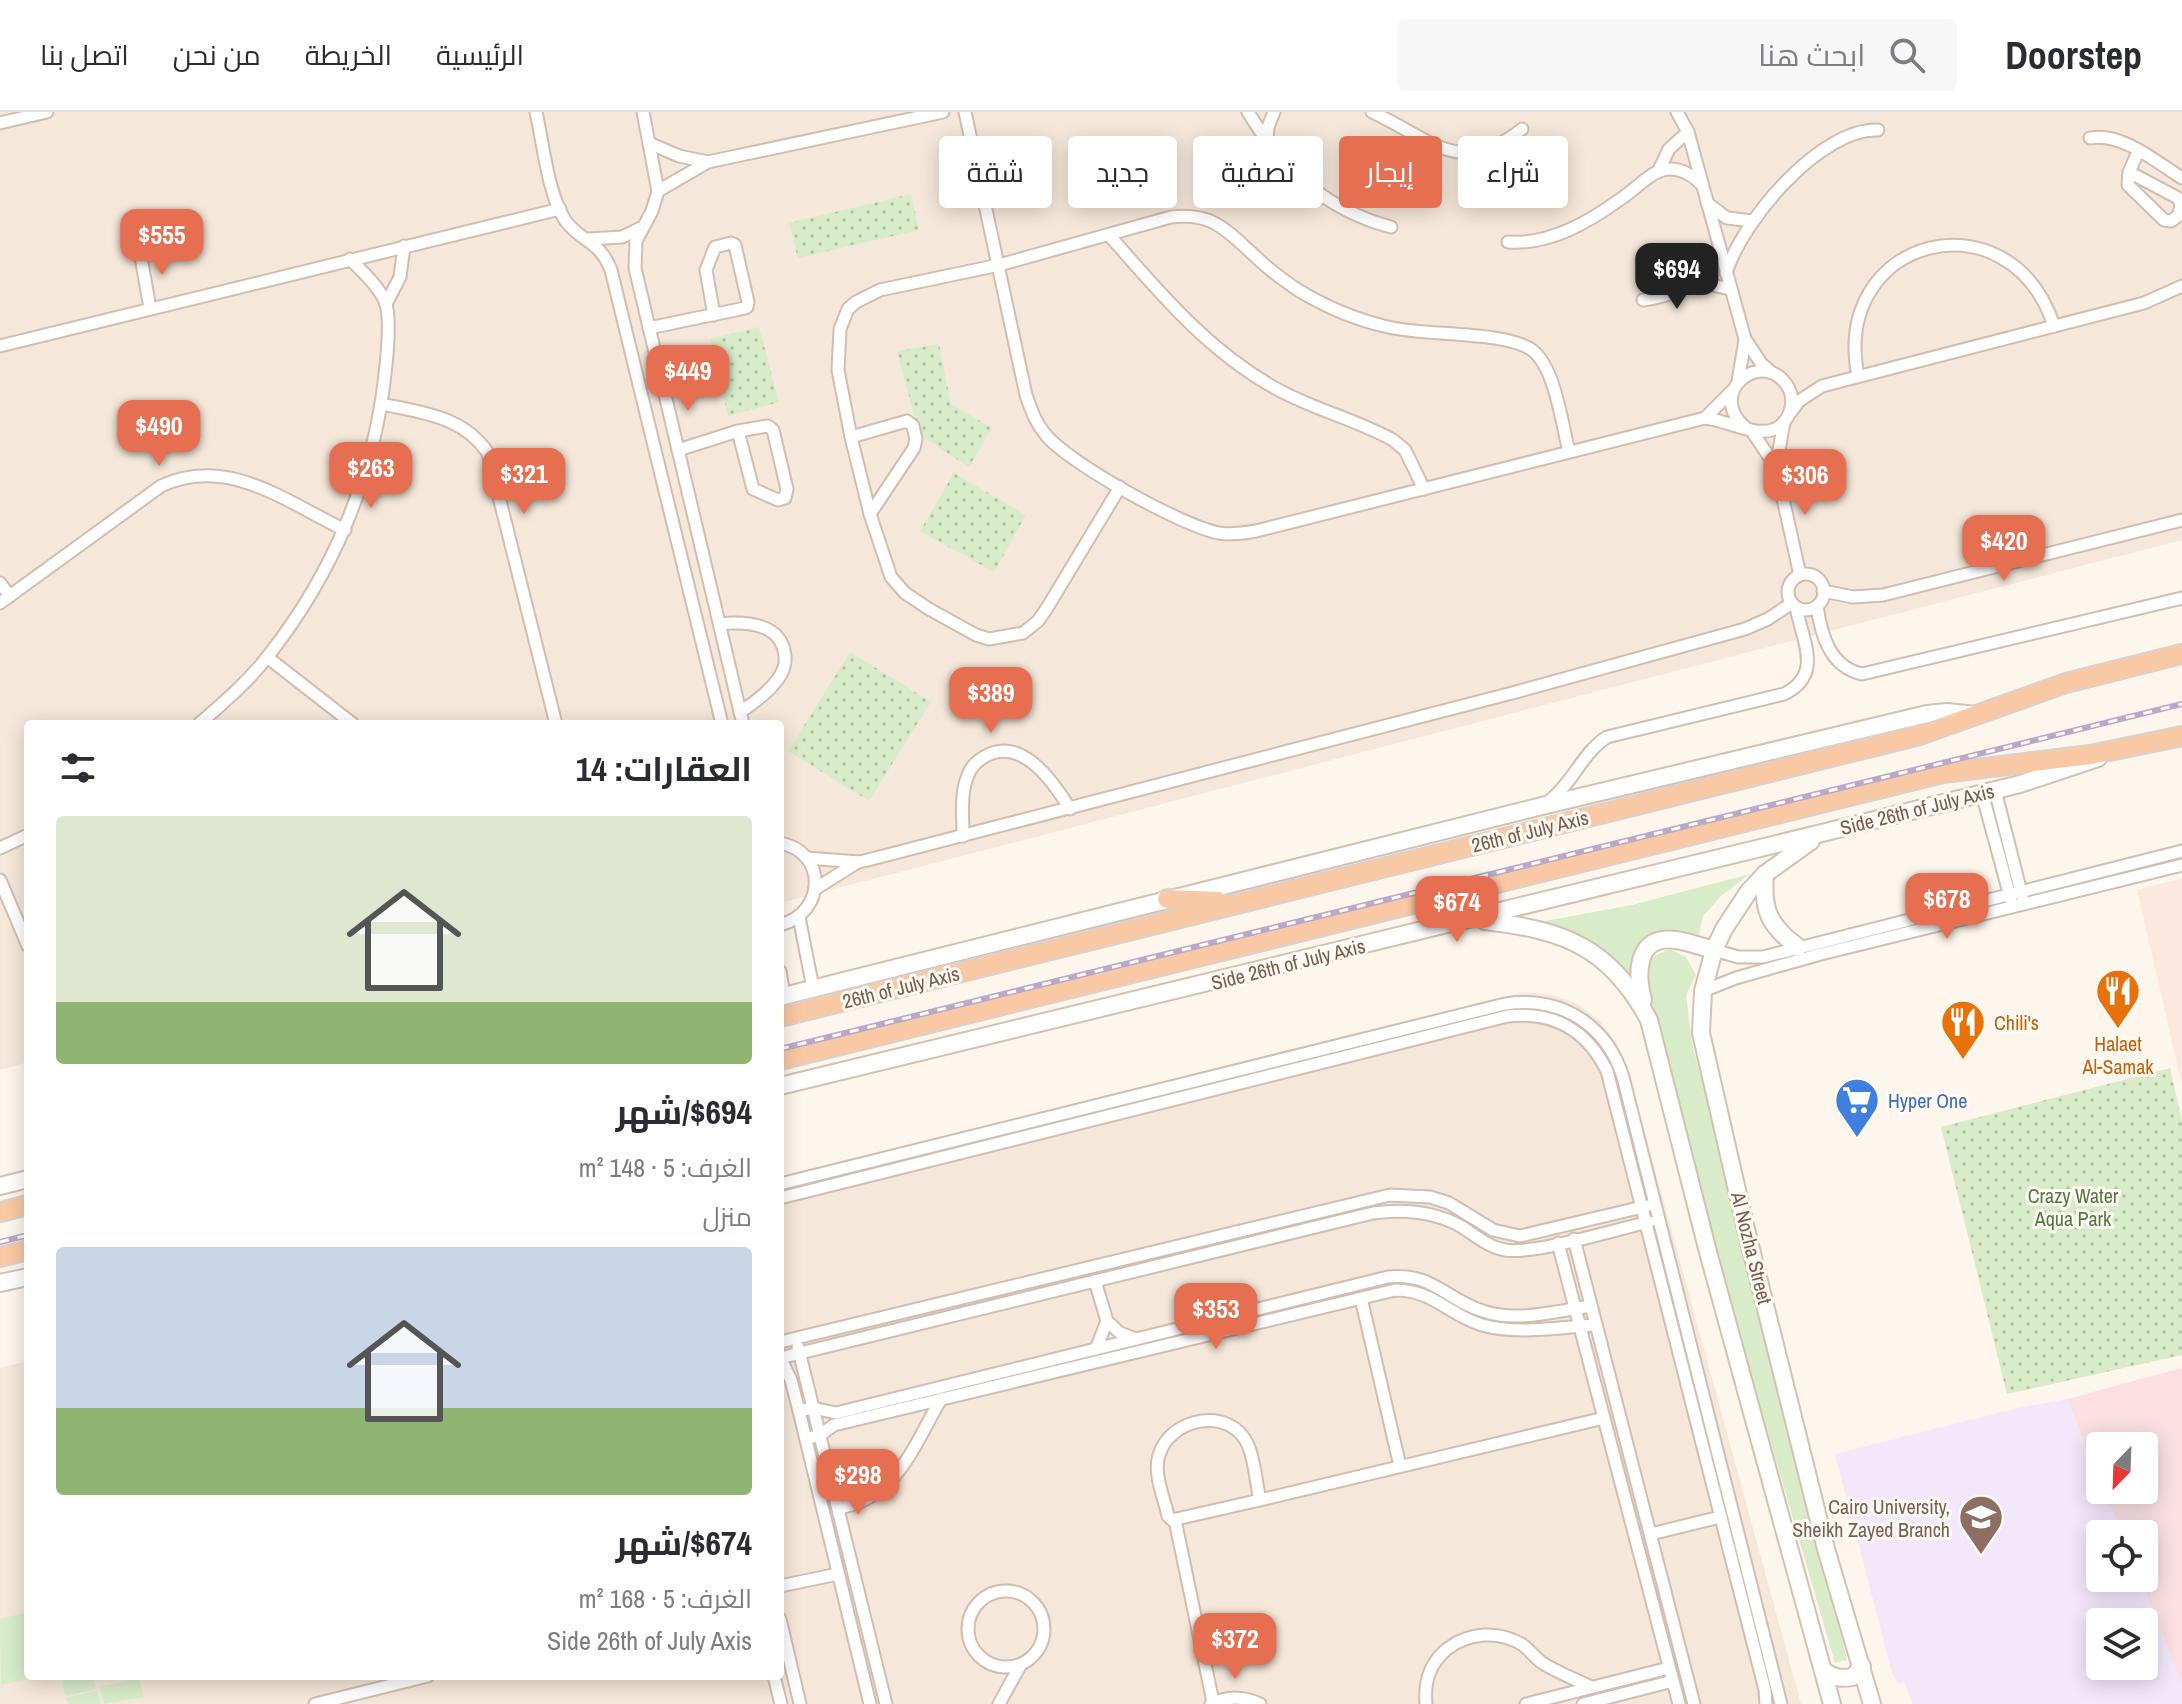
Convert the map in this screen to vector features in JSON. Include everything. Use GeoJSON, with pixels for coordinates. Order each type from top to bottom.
{"type":"FeatureCollection","features":[{"type":"Feature","properties":{"kind":"highway","name":"26th of July Axis"},"geometry":{"type":"LineString","coordinates":[[784,1016],[1920,735],[2066,683],[2182,654]]}},
{"type":"Feature","properties":{"kind":"highway"},"geometry":{"type":"LineString","coordinates":[[784,1059],[1943,773],[2119,750],[2182,736]]}},
{"type":"Feature","properties":{"kind":"highway"},"geometry":{"type":"LineString","coordinates":[[1167,899],[1241,902]]}},
{"type":"Feature","properties":{"kind":"highway"},"geometry":{"type":"LineString","coordinates":[[0,1212],[24,1206]]}},
{"type":"Feature","properties":{"kind":"highway"},"geometry":{"type":"LineString","coordinates":[[0,1257],[24,1251]]}},
{"type":"Feature","properties":{"kind":"main road"},"geometry":{"type":"LineString","coordinates":[[784,995],[1542,806],[1927,714],[1957,712],[1978,715]]}},
{"type":"Feature","properties":{"kind":"main road","name":"Side 26th of July Axis"},"geometry":{"type":"LineString","coordinates":[[784,1085],[1826,832],[2045,777],[2119,750]]}},
{"type":"Feature","properties":{"kind":"main road","name":"Al Nozha Street"},"geometry":{"type":"LineString","coordinates":[[1826,832],[1794,851],[1765,874],[1736,909],[1714,950],[1703,991],[1701,1033],[1826,1549],[1872,1704]]}},
{"type":"Feature","properties":{"kind":"main road"},"geometry":{"type":"LineString","coordinates":[[1765,874],[1763,897],[1768,913],[1773,924],[1798,947]]}},
{"type":"Feature","properties":{"kind":"main road"},"geometry":{"type":"LineString","coordinates":[[1473,920],[1533,927],[1579,944],[1617,973],[1637,998],[1649,1020]]}},
{"type":"Feature","properties":{"kind":"main road"},"geometry":{"type":"LineString","coordinates":[[1714,950],[1664,940],[1648,949],[1638,964],[1637,973],[1708,1252],[1832,1704]]}},
{"type":"Feature","properties":{"kind":"main road"},"geometry":{"type":"LineString","coordinates":[[0,1186],[24,1180]]}},
{"type":"Feature","properties":{"kind":"main road"},"geometry":{"type":"LineString","coordinates":[[0,1283],[24,1278]]}},
{"type":"Feature","properties":{"kind":"main road"},"geometry":{"type":"LineString","coordinates":[[1824,1671],[1842,1679],[1853,1677],[1862,1666]]}},
{"type":"Feature","properties":{"kind":"street"},"geometry":{"type":"LineString","coordinates":[[0,123],[47,112]]}},
{"type":"Feature","properties":{"kind":"street"},"geometry":{"type":"LineString","coordinates":[[536,112],[560,209],[572,228],[606,258],[611,270],[721,720]]}},
{"type":"Feature","properties":{"kind":"street"},"geometry":{"type":"LineString","coordinates":[[643,112],[658,191],[636,241],[635,255],[649,328],[742,718]]}},
{"type":"Feature","properties":{"kind":"street"},"geometry":{"type":"LineString","coordinates":[[658,191],[708,162],[943,112]]}},
{"type":"Feature","properties":{"kind":"street"},"geometry":{"type":"LineString","coordinates":[[965,112],[1033,417],[1046,436],[1064,451],[1120,487],[1202,528],[1238,534],[1705,418],[1769,431],[1810,392],[1822,386],[2144,303],[2182,286]]}},
{"type":"Feature","properties":{"kind":"street"},"geometry":{"type":"LineString","coordinates":[[1248,112],[1265,136]]}},
{"type":"Feature","properties":{"kind":"street"},"geometry":{"type":"LineString","coordinates":[[1267,136],[1274,112]]}},
{"type":"Feature","properties":{"kind":"street"},"geometry":{"type":"LineString","coordinates":[[1372,112],[1389,117],[1426,143],[1464,152],[1485,151],[1503,144],[1522,129]]}},
{"type":"Feature","properties":{"kind":"street"},"geometry":{"type":"LineString","coordinates":[[1677,112],[1688,132],[1745,339],[1761,363],[1783,380],[1799,385],[1822,386]]}},
{"type":"Feature","properties":{"kind":"street"},"geometry":{"type":"LineString","coordinates":[[1508,242],[1546,239],[1567,230],[1609,207],[1658,172],[1669,149],[1688,132],[1688,112]]}},
{"type":"Feature","properties":{"kind":"street"},"geometry":{"type":"LineString","coordinates":[[1726,274],[1737,246],[1753,221],[1791,178],[1852,133],[1878,130]]}},
{"type":"Feature","properties":{"kind":"street"},"geometry":{"type":"LineString","coordinates":[[2090,138],[2110,137],[2182,178]]}},
{"type":"Feature","properties":{"kind":"street"},"geometry":{"type":"LineString","coordinates":[[649,143],[679,156],[708,162]]}},
{"type":"Feature","properties":{"kind":"street"},"geometry":{"type":"LineString","coordinates":[[2129,172],[2178,198],[2181,209],[2176,219],[2164,220],[2128,185],[2129,172],[2138,152]]}},
{"type":"Feature","properties":{"kind":"street"},"geometry":{"type":"LineString","coordinates":[[1658,172],[1682,170],[1702,185]]}},
{"type":"Feature","properties":{"kind":"street"},"geometry":{"type":"LineString","coordinates":[[1323,197],[1353,215],[1391,227]]}},
{"type":"Feature","properties":{"kind":"street"},"geometry":{"type":"LineString","coordinates":[[1707,202],[1727,218],[1753,221]]}},
{"type":"Feature","properties":{"kind":"street"},"geometry":{"type":"LineString","coordinates":[[0,346],[560,209]]}},
{"type":"Feature","properties":{"kind":"street"},"geometry":{"type":"LineString","coordinates":[[1120,487],[1038,621],[1023,633],[989,639],[976,635],[905,593],[885,565],[851,437],[838,358],[840,329],[848,309],[880,290],[999,265],[1171,217],[1194,216],[1225,228],[1279,276],[1338,310],[1410,331],[1517,342],[1539,357],[1547,368],[1569,452]]}},
{"type":"Feature","properties":{"kind":"street"},"geometry":{"type":"LineString","coordinates":[[588,239],[611,240],[643,227]]}},
{"type":"Feature","properties":{"kind":"street"},"geometry":{"type":"LineString","coordinates":[[1109,235],[1180,315],[1228,357],[1246,371],[1299,401],[1393,440],[1405,450],[1424,489]]}},
{"type":"Feature","properties":{"kind":"street"},"geometry":{"type":"LineString","coordinates":[[649,328],[714,315],[748,305],[735,245],[731,243],[715,247],[706,270],[714,315]]}},
{"type":"Feature","properties":{"kind":"street"},"geometry":{"type":"LineString","coordinates":[[1858,376],[1854,332],[1859,311],[1869,291],[1900,261],[1932,247],[1964,245],[2005,258],[2037,287],[2054,326]]}},
{"type":"Feature","properties":{"kind":"street"},"geometry":{"type":"LineString","coordinates":[[203,720],[267,657],[298,614],[345,530],[368,466],[382,404],[386,304],[400,277],[404,246]]}},
{"type":"Feature","properties":{"kind":"street"},"geometry":{"type":"LineString","coordinates":[[140,252],[150,308]]}},
{"type":"Feature","properties":{"kind":"street"},"geometry":{"type":"LineString","coordinates":[[1643,300],[1671,295],[1694,281],[1721,254]]}},
{"type":"Feature","properties":{"kind":"street"},"geometry":{"type":"LineString","coordinates":[[350,259],[386,304]]}},
{"type":"Feature","properties":{"kind":"street"},"geometry":{"type":"LineString","coordinates":[[1694,281],[1730,289]]}},
{"type":"Feature","properties":{"kind":"street"},"geometry":{"type":"LineString","coordinates":[[1745,339],[1731,407],[1776,467],[1800,575]]}},
{"type":"Feature","properties":{"kind":"street"},"geometry":{"type":"LineString","coordinates":[[1705,418],[1754,372],[1772,373]]}},
{"type":"Feature","properties":{"kind":"street"},"geometry":{"type":"LineString","coordinates":[[1776,467],[1791,395],[1783,380]]}},
{"type":"Feature","properties":{"kind":"street"},"geometry":{"type":"LineString","coordinates":[[382,404],[459,424],[488,453],[555,720]]}},
{"type":"Feature","properties":{"kind":"street"},"geometry":{"type":"LineString","coordinates":[[851,437],[907,421],[913,426],[916,439],[914,448],[870,514]]}},
{"type":"Feature","properties":{"kind":"street"},"geometry":{"type":"LineString","coordinates":[[678,450],[738,431],[765,425],[771,428],[787,489],[785,498],[778,500],[753,489],[738,431]]}},
{"type":"Feature","properties":{"kind":"street"},"geometry":{"type":"LineString","coordinates":[[0,583],[5,600],[161,486],[195,475],[222,475],[248,483],[345,530]]}},
{"type":"Feature","properties":{"kind":"street"},"geometry":{"type":"LineString","coordinates":[[1823,591],[1853,597],[1883,595],[2182,520]]}},
{"type":"Feature","properties":{"kind":"street"},"geometry":{"type":"LineString","coordinates":[[815,889],[859,862],[1516,692],[1745,629],[1794,605],[1807,609],[1817,606],[1823,591],[1816,577],[1800,575],[1789,584],[1788,594],[1794,605],[1808,665],[1804,679],[1798,686],[1784,694],[1607,737],[1590,750],[1567,785],[1542,806]]}},
{"type":"Feature","properties":{"kind":"street"},"geometry":{"type":"LineString","coordinates":[[1817,606],[1819,622],[1832,655],[1846,668],[1862,674],[2182,598]]}},
{"type":"Feature","properties":{"kind":"street"},"geometry":{"type":"LineString","coordinates":[[720,624],[741,622],[764,627],[777,637],[783,647],[784,670],[742,718]]}},
{"type":"Feature","properties":{"kind":"street"},"geometry":{"type":"LineString","coordinates":[[267,657],[348,720]]}},
{"type":"Feature","properties":{"kind":"street"},"geometry":{"type":"LineString","coordinates":[[963,836],[964,793],[968,774],[977,761],[997,751],[1019,754],[1030,761],[1051,781],[1070,809]]}},
{"type":"Feature","properties":{"kind":"street"},"geometry":{"type":"LineString","coordinates":[[1988,791],[2019,906]]}},
{"type":"Feature","properties":{"kind":"street"},"geometry":{"type":"LineString","coordinates":[[0,848],[24,837]]}},
{"type":"Feature","properties":{"kind":"street"},"geometry":{"type":"LineString","coordinates":[[784,843],[807,858],[815,878],[815,889],[807,909],[799,917],[784,923]]}},
{"type":"Feature","properties":{"kind":"street"},"geometry":{"type":"LineString","coordinates":[[1703,991],[2015,892],[2182,851]]}},
{"type":"Feature","properties":{"kind":"street"},"geometry":{"type":"LineString","coordinates":[[807,858],[859,862]]}},
{"type":"Feature","properties":{"kind":"street"},"geometry":{"type":"LineString","coordinates":[[1714,950],[1754,958],[2019,906],[2182,865]]}},
{"type":"Feature","properties":{"kind":"street"},"geometry":{"type":"LineString","coordinates":[[0,880],[24,937]]}},
{"type":"Feature","properties":{"kind":"street"},"geometry":{"type":"LineString","coordinates":[[799,917],[813,988]]}},
{"type":"Feature","properties":{"kind":"street"},"geometry":{"type":"LineString","coordinates":[[1520,1002],[1523,1015]]}},
{"type":"Feature","properties":{"kind":"street"},"geometry":{"type":"LineString","coordinates":[[784,1183],[1520,1002],[1536,1002],[1566,1009],[1592,1026],[1612,1049],[1623,1077],[1781,1704]]}},
{"type":"Feature","properties":{"kind":"street"},"geometry":{"type":"LineString","coordinates":[[784,1197],[1523,1015],[1553,1019],[1567,1025],[1580,1034],[1600,1057],[1607,1071],[1765,1690],[1766,1704]]}},
{"type":"Feature","properties":{"kind":"street"},"geometry":{"type":"LineString","coordinates":[[784,1341],[1390,1195],[1410,1194],[1439,1200],[1493,1230],[1520,1236],[1655,1204]]}},
{"type":"Feature","properties":{"kind":"street"},"geometry":{"type":"LineString","coordinates":[[784,1356],[1390,1211],[1424,1213],[1441,1218],[1494,1247],[1521,1251],[1659,1220]]}},
{"type":"Feature","properties":{"kind":"street"},"geometry":{"type":"LineString","coordinates":[[1574,1239],[1694,1704]]}},
{"type":"Feature","properties":{"kind":"street"},"geometry":{"type":"LineString","coordinates":[[1558,1243],[1679,1704]]}},
{"type":"Feature","properties":{"kind":"street"},"geometry":{"type":"LineString","coordinates":[[799,1411],[813,1408],[836,1413],[1388,1277],[1404,1276],[1432,1283],[1472,1307],[1501,1316],[1591,1306]]}},
{"type":"Feature","properties":{"kind":"street"},"geometry":{"type":"LineString","coordinates":[[1095,1281],[1107,1321],[1120,1333],[1136,1339]]}},
{"type":"Feature","properties":{"kind":"street"},"geometry":{"type":"LineString","coordinates":[[806,1439],[820,1435],[834,1425],[1361,1298],[1406,1290],[1427,1295],[1468,1320],[1483,1325],[1514,1330],[1596,1325]]}},
{"type":"Feature","properties":{"kind":"street"},"geometry":{"type":"LineString","coordinates":[[1361,1298],[1400,1466]]}},
{"type":"Feature","properties":{"kind":"street"},"geometry":{"type":"LineString","coordinates":[[1096,1349],[1107,1321]]}},
{"type":"Feature","properties":{"kind":"street"},"geometry":{"type":"LineString","coordinates":[[796,1338],[886,1704]]}},
{"type":"Feature","properties":{"kind":"street"},"geometry":{"type":"LineString","coordinates":[[784,1365],[799,1411],[870,1704]]}},
{"type":"Feature","properties":{"kind":"street"},"geometry":{"type":"LineString","coordinates":[[838,1508],[862,1502],[893,1480],[941,1399]]}},
{"type":"Feature","properties":{"kind":"street"},"geometry":{"type":"LineString","coordinates":[[1260,1500],[1247,1444],[1239,1433],[1217,1421],[1191,1422],[1170,1435],[1158,1458],[1157,1471],[1168,1516],[1175,1520],[1260,1500],[1400,1466],[1604,1418]]}},
{"type":"Feature","properties":{"kind":"street"},"geometry":{"type":"LineString","coordinates":[[1651,1534],[1720,1517]]}},
{"type":"Feature","properties":{"kind":"street"},"geometry":{"type":"LineString","coordinates":[[1175,1520],[1212,1703],[1240,1698],[1260,1704]]}},
{"type":"Feature","properties":{"kind":"street"},"geometry":{"type":"LineString","coordinates":[[784,1585],[838,1574]]}},
{"type":"Feature","properties":{"kind":"street"},"geometry":{"type":"LineString","coordinates":[[999,1704],[1021,1664],[1041,1646],[1045,1629],[1041,1612],[1029,1598],[1004,1590],[987,1595],[970,1615],[970,1642],[987,1662],[1004,1667],[1021,1664]]}},
{"type":"Feature","properties":{"kind":"street"},"geometry":{"type":"LineString","coordinates":[[1426,1704],[1425,1686],[1441,1654],[1460,1641],[1482,1635],[1515,1641],[1541,1661],[1591,1687]]}},
{"type":"Feature","properties":{"kind":"street"},"geometry":{"type":"LineString","coordinates":[[784,1636],[800,1704]]}},
{"type":"Feature","properties":{"kind":"street"},"geometry":{"type":"LineString","coordinates":[[1526,1704],[1669,1668]]}},
{"type":"Feature","properties":{"kind":"street"},"geometry":{"type":"LineString","coordinates":[[315,1704],[413,1680]]}},
{"type":"Feature","properties":{"kind":"street"},"geometry":{"type":"LineString","coordinates":[[775,1680],[781,1704]]}},
{"type":"Feature","properties":{"kind":"street"},"geometry":{"type":"LineString","coordinates":[[1583,1704],[1673,1681]]}},
{"type":"Feature","properties":{"kind":"shaded area"},"geometry":{"type":"Polygon","coordinates":[[[0,112],[2182,112],[2182,540],[784,902],[784,720],[24,720],[24,1063],[0,1070],[0,112]]]}},
{"type":"Feature","properties":{"kind":"shaded area"},"geometry":{"type":"Polygon","coordinates":[[[2182,878],[2182,1085],[2137,890],[2182,878]]]}},
{"type":"Feature","properties":{"kind":"shaded area"},"geometry":{"type":"Polygon","coordinates":[[[1525,992],[1552,995],[1578,1004],[1599,1020],[1616,1042],[1627,1067],[1801,1704],[0,1704],[0,1368],[24,1362],[24,1680],[784,1680],[784,1178],[1525,992]]]}},
{"type":"Feature","properties":{"kind":"shaded area"},"geometry":{"type":"Polygon","coordinates":[[[2182,1368],[2182,1683],[2158,1623],[2158,1608],[2152,1608],[2146,1592],[2158,1592],[2158,1520],[2116,1520],[2110,1504],[2158,1504],[2158,1432],[2086,1432],[2086,1446],[2067,1399],[2182,1368]]]}},
{"type":"Feature","properties":{"kind":"shaded area","name":"Cairo University, Sheikh Zayed Branch"},"geometry":{"type":"Polygon","coordinates":[[[2067,1399],[2086,1446],[2086,1504],[2110,1504],[2116,1520],[2086,1520],[2086,1592],[2146,1592],[2152,1608],[2086,1608],[2086,1680],[2158,1680],[2158,1623],[2182,1683],[2182,1704],[1913,1704],[1904,1682],[1898,1684],[1892,1673],[1835,1454],[2022,1407],[2067,1399]]]}},
{"type":"Feature","properties":{"kind":"green space"},"geometry":{"type":"Polygon","coordinates":[[[911,194],[919,230],[798,258],[789,223],[911,194]]]}},
{"type":"Feature","properties":{"kind":"green space"},"geometry":{"type":"Polygon","coordinates":[[[759,327],[779,402],[728,416],[710,339],[759,327]]]}},
{"type":"Feature","properties":{"kind":"green space"},"geometry":{"type":"Polygon","coordinates":[[[939,344],[951,404],[992,428],[969,467],[919,435],[897,351],[939,344]]]}},
{"type":"Feature","properties":{"kind":"green space"},"geometry":{"type":"Polygon","coordinates":[[[954,473],[1026,515],[994,572],[920,531],[954,473]]]}},
{"type":"Feature","properties":{"kind":"green space"},"geometry":{"type":"Polygon","coordinates":[[[850,652],[931,702],[869,801],[788,751],[850,652]]]}},
{"type":"Feature","properties":{"kind":"green space"},"geometry":{"type":"Polygon","coordinates":[[[1750,874],[1721,896],[1703,916],[1699,935],[1670,934],[1640,941],[1629,976],[1540,922],[1632,905],[1750,874]]]}},
{"type":"Feature","properties":{"kind":"green space"},"geometry":{"type":"Polygon","coordinates":[[[1670,949],[1686,957],[1696,975],[1686,995],[1692,1043],[1807,1484],[1847,1660],[1835,1663],[1726,1289],[1648,988],[1645,967],[1654,956],[1670,949]]]}},
{"type":"Feature","properties":{"kind":"green space","name":"Crazy Water Aqua Park"},"geometry":{"type":"Polygon","coordinates":[[[2170,1068],[2182,1122],[2182,1355],[2007,1394],[1941,1127],[2170,1068]]]}},
{"type":"Feature","properties":{"kind":"green space"},"geometry":{"type":"Polygon","coordinates":[[[24,1613],[24,1680],[1,1685],[0,1619],[24,1613]]]}},
{"type":"Feature","properties":{"kind":"green space"},"geometry":{"type":"Polygon","coordinates":[[[94,1680],[96,1689],[65,1696],[62,1681],[94,1680]]]}},
{"type":"Feature","properties":{"kind":"green space"},"geometry":{"type":"Polygon","coordinates":[[[140,1680],[144,1697],[104,1704],[100,1687],[140,1680]]]}},
{"type":"Feature","properties":{"kind":"green space"},"geometry":{"type":"Polygon","coordinates":[[[97,1691],[101,1704],[68,1704],[66,1698],[97,1691]]]}},
{"type":"Feature","properties":{"kind":"railway"},"geometry":{"type":"LineString","coordinates":[[784,1048],[2182,704]]}},
{"type":"Feature","properties":{"kind":"railway"},"geometry":{"type":"LineString","coordinates":[[0,1242],[24,1236]]}},
{"type":"Feature","properties":{"kind":"place","name":"Halaet Al-Samak"},"geometry":{"type":"Point","coordinates":[2118,1030]}},
{"type":"Feature","properties":{"kind":"place","name":"Chili's"},"geometry":{"type":"Point","coordinates":[1963,1061]}},
{"type":"Feature","properties":{"kind":"place","name":"Hyper One"},"geometry":{"type":"Point","coordinates":[1857,1139]}},
{"type":"Feature","properties":{"kind":"place","name":"Cairo University, Sheikh Zayed Branch"},"geometry":{"type":"Point","coordinates":[1981,1556]}}]}
